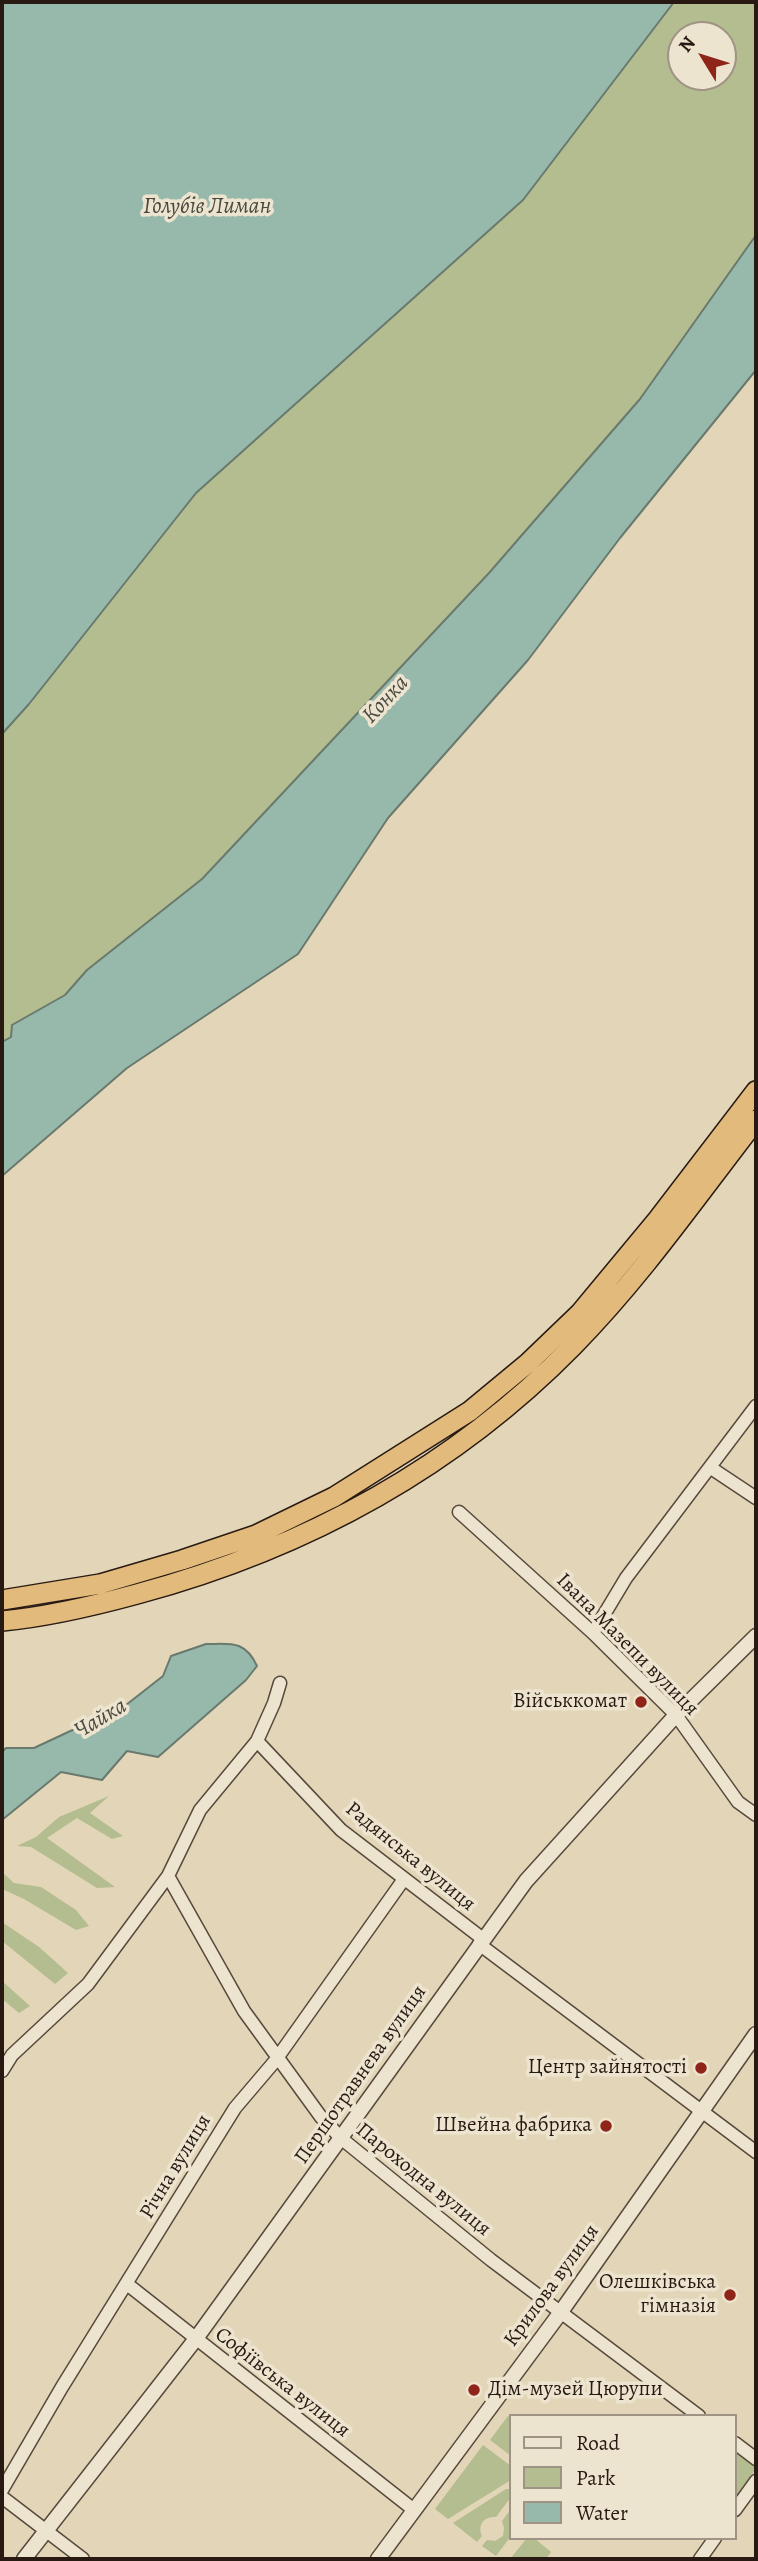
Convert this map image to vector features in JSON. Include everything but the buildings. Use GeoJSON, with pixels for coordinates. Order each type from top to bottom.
{"type":"FeatureCollection","features":[{"type":"Feature","properties":{"kind":"highway"},"geometry":{"type":"LineString","coordinates":[[2,1600],[100,1584],[256,1535],[334,1497],[470,1411],[528,1363],[580,1313],[658,1219],[756,1091]]}},
{"type":"Feature","properties":{"kind":"highway"},"geometry":{"type":"LineString","coordinates":[[2,1620],[95,1605],[186,1581],[282,1545],[364,1506],[437,1459],[470,1437],[572,1347],[621,1294],[756,1120]]}},
{"type":"Feature","properties":{"kind":"street"},"geometry":{"type":"LineString","coordinates":[[593,1633],[626,1578],[756,1406]]}},
{"type":"Feature","properties":{"kind":"street"},"geometry":{"type":"LineString","coordinates":[[711,1468],[756,1498]]}},
{"type":"Feature","properties":{"kind":"street","name":"Івана Мазепи вулиця"},"geometry":{"type":"LineString","coordinates":[[459,1512],[593,1633],[676,1715],[738,1802],[756,1815]]}},
{"type":"Feature","properties":{"kind":"street","name":"Першотравнева вулиця"},"geometry":{"type":"LineString","coordinates":[[24,2559],[195,2340],[526,1881],[676,1715],[756,1636]]}},
{"type":"Feature","properties":{"kind":"street"},"geometry":{"type":"LineString","coordinates":[[2,2071],[12,2054],[88,1984],[168,1877],[200,1810],[257,1741],[280,1683]]}},
{"type":"Feature","properties":{"kind":"street","name":"Радянська вулиця"},"geometry":{"type":"LineString","coordinates":[[257,1741],[341,1830],[481,1942],[756,2152]]}},
{"type":"Feature","properties":{"kind":"street","name":"Пароходна вулиця"},"geometry":{"type":"LineString","coordinates":[[168,1877],[244,2011],[321,2118],[342,2139],[491,2260],[696,2414]]}},
{"type":"Feature","properties":{"kind":"street","name":"Річна вулиця"},"geometry":{"type":"LineString","coordinates":[[2,2490],[62,2387],[235,2108],[277,2058],[404,1879]]}},
{"type":"Feature","properties":{"kind":"street","name":"Крилова вулиця"},"geometry":{"type":"LineString","coordinates":[[378,2559],[561,2311],[756,2034]]}},
{"type":"Feature","properties":{"kind":"street","name":"Софіївська вулиця"},"geometry":{"type":"LineString","coordinates":[[127,2284],[414,2510]]}},
{"type":"Feature","properties":{"kind":"street"},"geometry":{"type":"LineString","coordinates":[[737,2445],[756,2459]]}},
{"type":"Feature","properties":{"kind":"street"},"geometry":{"type":"LineString","coordinates":[[737,2507],[756,2481]]}},
{"type":"Feature","properties":{"kind":"street"},"geometry":{"type":"LineString","coordinates":[[2,2497],[83,2559]]}},
{"type":"Feature","properties":{"kind":"street"},"geometry":{"type":"LineString","coordinates":[[700,2559],[714,2540]]}},
{"type":"Feature","properties":{"kind":"green space"},"geometry":{"type":"Polygon","coordinates":[[[2,2],[756,2],[756,235],[640,399],[489,573],[202,879],[88,970],[65,994],[12,1025],[11,1037],[2,1042],[2,2]]]}},
{"type":"Feature","properties":{"kind":"green space"},"geometry":{"type":"Polygon","coordinates":[[[109,1796],[90,1813],[123,1836],[112,1839],[77,1818],[47,1838],[115,1887],[97,1888],[31,1847],[17,1846],[36,1837],[59,1817],[109,1796]]]}},
{"type":"Feature","properties":{"kind":"green space"},"geometry":{"type":"Polygon","coordinates":[[[2,1872],[14,1883],[41,1887],[76,1910],[89,1926],[76,1930],[2,1889],[2,1872]]]}},
{"type":"Feature","properties":{"kind":"green space"},"geometry":{"type":"Polygon","coordinates":[[[2,1922],[39,1947],[68,1973],[55,1984],[2,1941],[2,1922]]]}},
{"type":"Feature","properties":{"kind":"green space"},"geometry":{"type":"Polygon","coordinates":[[[2,1981],[30,2006],[19,2013],[2,1999],[2,1981]]]}},
{"type":"Feature","properties":{"kind":"green space"},"geometry":{"type":"Polygon","coordinates":[[[508,2416],[510,2417],[510,2455],[490,2440],[508,2416]]]}},
{"type":"Feature","properties":{"kind":"green space"},"geometry":{"type":"Polygon","coordinates":[[[483,2445],[510,2465],[510,2481],[448,2519],[435,2509],[483,2445]]]}},
{"type":"Feature","properties":{"kind":"green space"},"geometry":{"type":"Polygon","coordinates":[[[737,2450],[756,2464],[756,2469],[737,2494],[737,2450]]]}},
{"type":"Feature","properties":{"kind":"green space"},"geometry":{"type":"Polygon","coordinates":[[[510,2489],[510,2498],[496,2517],[483,2522],[480,2528],[482,2536],[477,2542],[453,2523],[510,2489]]]}},
{"type":"Feature","properties":{"kind":"green space"},"geometry":{"type":"Polygon","coordinates":[[[510,2510],[510,2537],[496,2556],[482,2546],[487,2540],[495,2541],[503,2536],[502,2521],[510,2510]]]}},
{"type":"Feature","properties":{"kind":"green space"},"geometry":{"type":"Polygon","coordinates":[[[525,2540],[536,2540],[551,2552],[546,2559],[510,2559],[525,2540]]]}},
{"type":"Feature","properties":{"kind":"water","name":"Голубів Лиман"},"geometry":{"type":"Polygon","coordinates":[[[2,2],[674,2],[523,200],[196,493],[29,704],[2,734],[2,2]]]}},
{"type":"Feature","properties":{"kind":"water","name":"Конка"},"geometry":{"type":"Polygon","coordinates":[[[756,235],[756,370],[620,538],[528,660],[388,818],[298,954],[127,1068],[2,1176],[2,1042],[11,1037],[12,1025],[65,995],[87,970],[202,879],[489,573],[640,399],[756,235]]]}},
{"type":"Feature","properties":{"kind":"water","name":"Чайка"},"geometry":{"type":"Polygon","coordinates":[[[206,1644],[236,1645],[247,1652],[257,1666],[246,1680],[158,1757],[127,1751],[102,1780],[61,1772],[2,1820],[2,1752],[6,1748],[34,1748],[126,1705],[163,1676],[171,1656],[206,1644]]]}},
{"type":"Feature","properties":{"kind":"place","name":"Військкомат"},"geometry":{"type":"Point","coordinates":[641,1702]}},
{"type":"Feature","properties":{"kind":"place","name":"Центр зайнятості"},"geometry":{"type":"Point","coordinates":[701,2068]}},
{"type":"Feature","properties":{"kind":"place","name":"Швейна фабрика"},"geometry":{"type":"Point","coordinates":[606,2126]}},
{"type":"Feature","properties":{"kind":"place","name":"Олешківська гімназія"},"geometry":{"type":"Point","coordinates":[730,2295]}},
{"type":"Feature","properties":{"kind":"place","name":"Дім-музей Цюрупи"},"geometry":{"type":"Point","coordinates":[474,2390]}}]}
